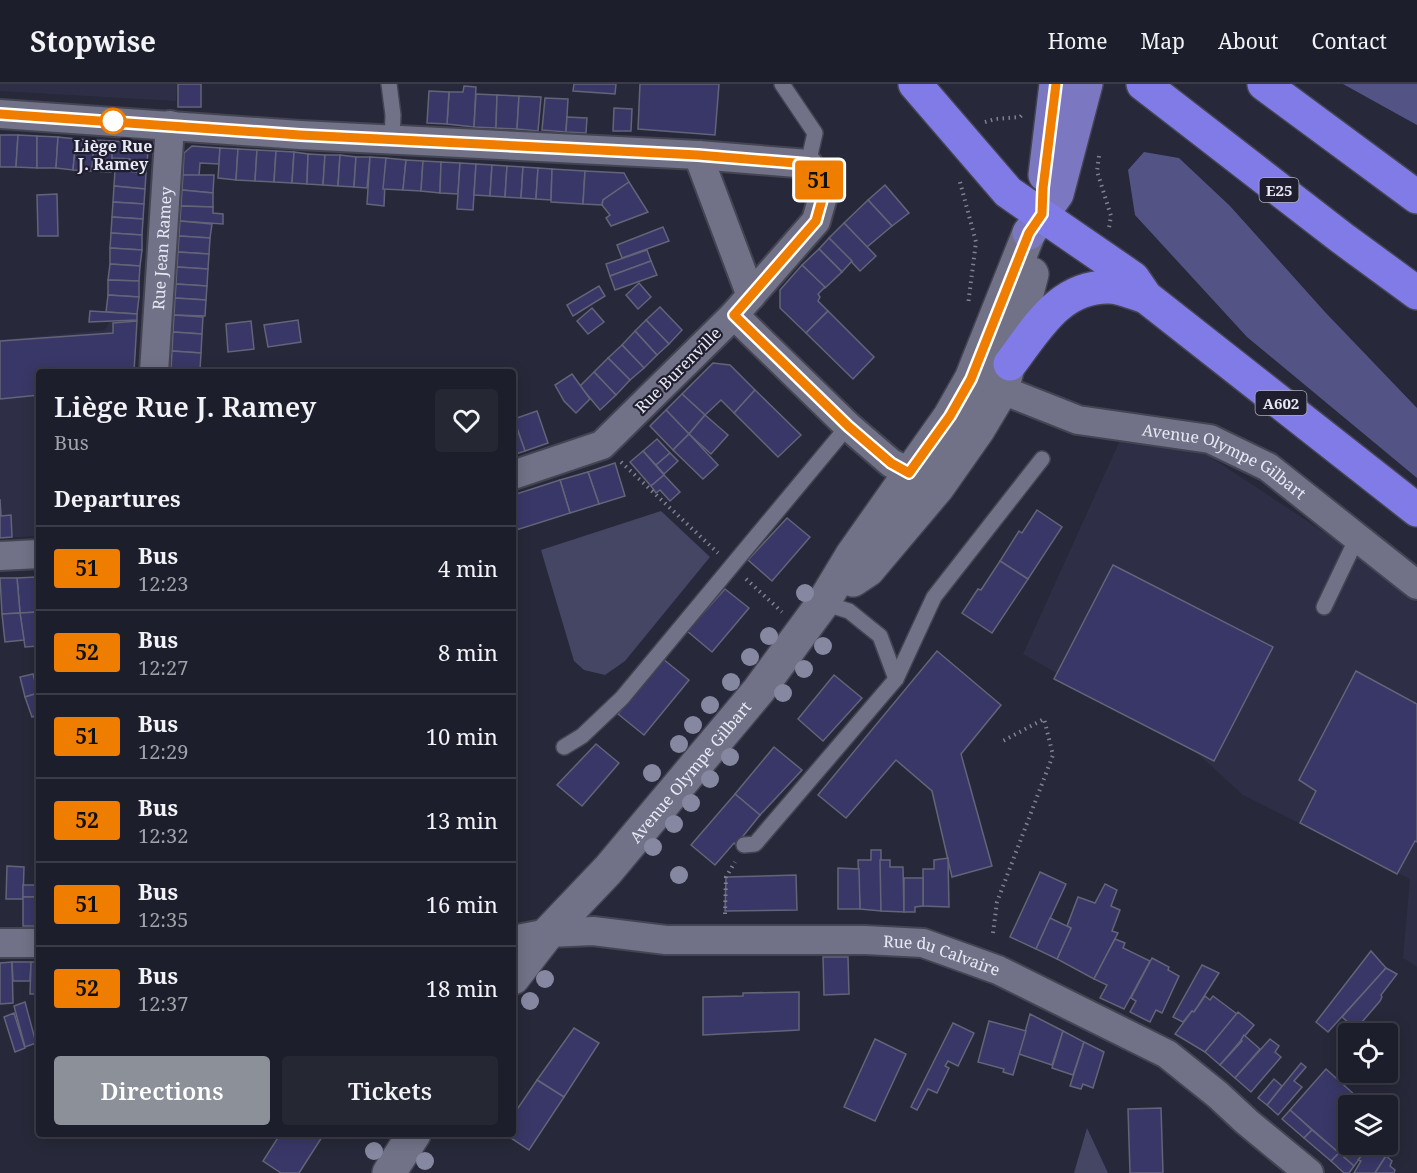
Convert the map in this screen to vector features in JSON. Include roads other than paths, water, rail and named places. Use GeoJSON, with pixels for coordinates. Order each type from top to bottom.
{"type":"FeatureCollection","features":[{"type":"Feature","properties":{"kind":"highway","name":"A602"},"geometry":{"type":"LineString","coordinates":[[915,84],[1008,192],[1133,278],[1146,297],[1417,510]]}},
{"type":"Feature","properties":{"kind":"highway","name":"E25"},"geometry":{"type":"LineString","coordinates":[[1143,84],[1417,293]]}},
{"type":"Feature","properties":{"kind":"highway"},"geometry":{"type":"LineString","coordinates":[[1264,84],[1417,196]]}},
{"type":"Feature","properties":{"kind":"highway","name":"A602"},"geometry":{"type":"LineString","coordinates":[[1006,377],[1053,309],[1072,294],[1111,287],[1146,297]]}},
{"type":"Feature","properties":{"kind":"main road"},"geometry":{"type":"LineString","coordinates":[[1042,214],[1056,84]]}},
{"type":"Feature","properties":{"kind":"main road"},"geometry":{"type":"LineString","coordinates":[[1042,214],[1086,84]]}},
{"type":"Feature","properties":{"kind":"street"},"geometry":{"type":"LineString","coordinates":[[0,114],[392,140],[698,155],[808,164]]}},
{"type":"Feature","properties":{"kind":"street","name":"Rue Jean Ramey"},"geometry":{"type":"LineString","coordinates":[[154,369],[170,125]]}},
{"type":"Feature","properties":{"kind":"street"},"geometry":{"type":"LineString","coordinates":[[698,155],[743,305],[848,426],[891,463],[938,487]]}},
{"type":"Feature","properties":{"kind":"street","name":"Rue Burenville"},"geometry":{"type":"LineString","coordinates":[[516,474],[602,445],[743,305],[816,221],[825,189],[808,164]]}},
{"type":"Feature","properties":{"kind":"street","name":"Avenue Olympe Gilbart"},"geometry":{"type":"LineString","coordinates":[[823,603],[868,570],[938,487],[978,430],[1006,377],[1042,214]]}},
{"type":"Feature","properties":{"kind":"street","name":"Avenue Olympe Gilbart"},"geometry":{"type":"LineString","coordinates":[[516,974],[548,933],[608,870],[744,707],[823,603],[852,555],[950,416],[971,379],[1042,214]]}},
{"type":"Feature","properties":{"kind":"street","name":"Avenue Olympe Gilbart"},"geometry":{"type":"LineString","coordinates":[[1006,377],[1078,420],[1210,439],[1268,466],[1417,585]]}},
{"type":"Feature","properties":{"kind":"street"},"geometry":{"type":"LineString","coordinates":[[0,556],[36,554]]}},
{"type":"Feature","properties":{"kind":"street","name":"Rue du Calvaire"},"geometry":{"type":"LineString","coordinates":[[516,938],[548,933],[593,931],[666,940],[865,940],[923,943],[998,970],[1167,1054],[1309,1173]]}},
{"type":"Feature","properties":{"kind":"street"},"geometry":{"type":"LineString","coordinates":[[0,943],[36,943]]}},
{"type":"Feature","properties":{"kind":"street"},"geometry":{"type":"LineString","coordinates":[[389,1173],[412,1137]]}},
{"type":"Feature","properties":{"kind":"lane"},"geometry":{"type":"LineString","coordinates":[[389,84],[393,115],[392,140]]}},
{"type":"Feature","properties":{"kind":"lane"},"geometry":{"type":"LineString","coordinates":[[782,84],[815,133],[808,164]]}},
{"type":"Feature","properties":{"kind":"lane"},"geometry":{"type":"LineString","coordinates":[[564,747],[582,736],[622,698],[848,426]]}},
{"type":"Feature","properties":{"kind":"lane"},"geometry":{"type":"LineString","coordinates":[[744,845],[755,844],[896,679],[934,597],[1042,459]]}},
{"type":"Feature","properties":{"kind":"lane"},"geometry":{"type":"LineString","coordinates":[[1324,607],[1357,538]]}},
{"type":"Feature","properties":{"kind":"lane"},"geometry":{"type":"LineString","coordinates":[[823,603],[849,611],[880,636],[896,679]]}},
{"type":"Feature","properties":{"kind":"place","name":"Liège Rue J. Ramey"},"geometry":{"type":"Point","coordinates":[113,121]}}]}
